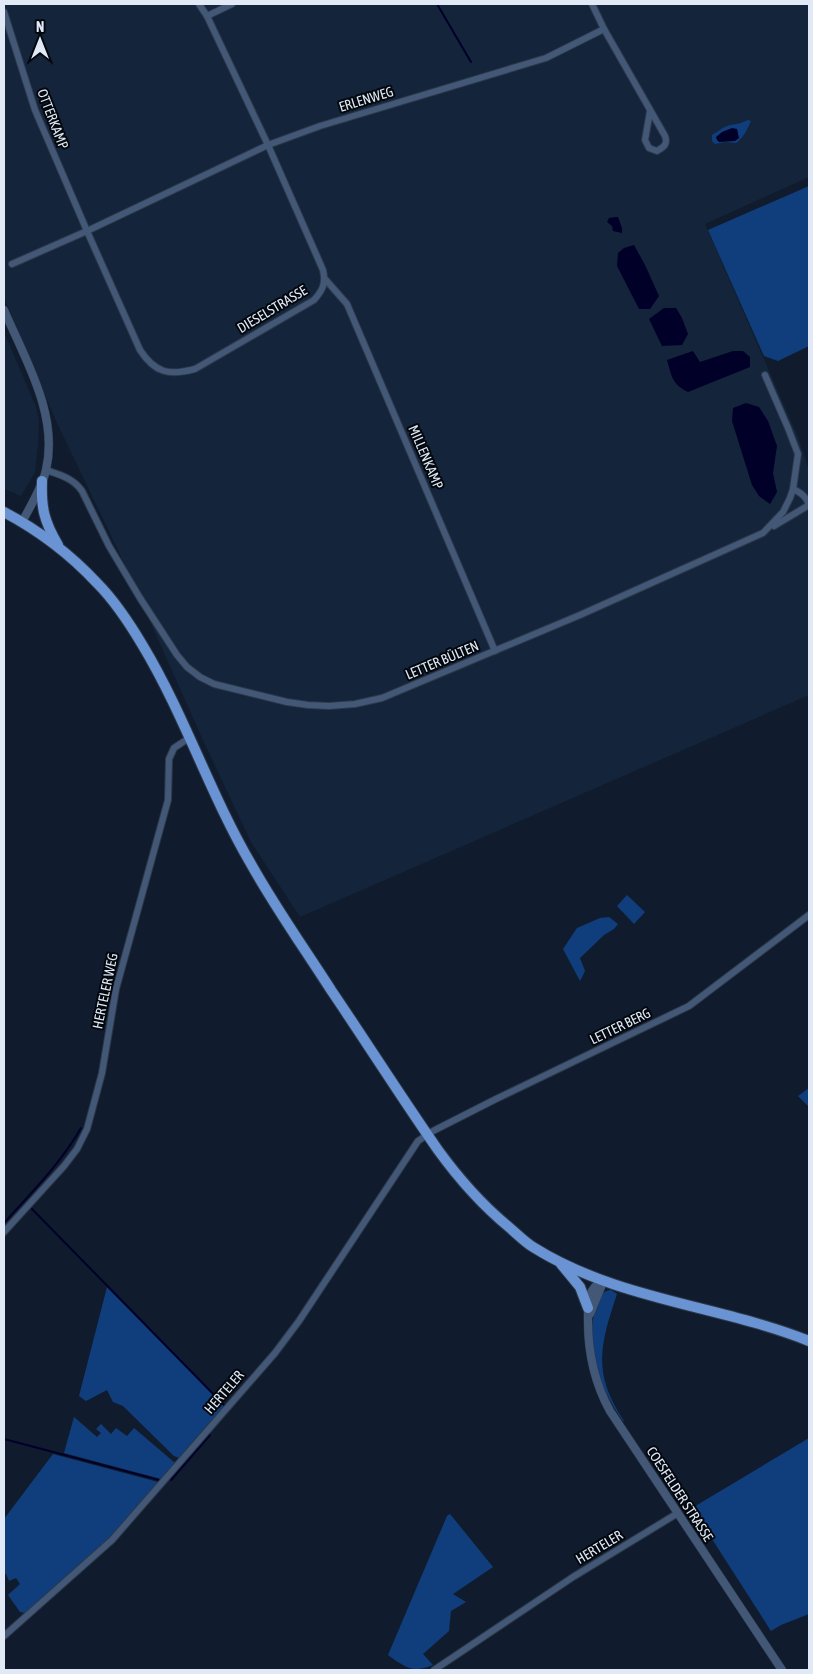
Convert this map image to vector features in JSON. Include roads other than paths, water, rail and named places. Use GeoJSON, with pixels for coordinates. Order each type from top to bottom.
{"type":"FeatureCollection","features":[{"type":"Feature","properties":{"kind":"main road"},"geometry":{"type":"LineString","coordinates":[[42,481],[44,514],[52,535],[62,550]]}},
{"type":"Feature","properties":{"kind":"main road"},"geometry":{"type":"LineString","coordinates":[[4,512],[62,550],[97,582],[128,623],[150,659],[228,823],[265,889],[428,1135],[467,1187],[492,1212],[532,1246],[557,1260],[621,1287],[747,1319],[809,1341]]}},
{"type":"Feature","properties":{"kind":"main road"},"geometry":{"type":"LineString","coordinates":[[557,1260],[580,1287],[588,1308]]}},
{"type":"Feature","properties":{"kind":"street"},"geometry":{"type":"LineString","coordinates":[[199,4],[208,16],[268,145],[325,279]]}},
{"type":"Feature","properties":{"kind":"street"},"geometry":{"type":"LineString","coordinates":[[208,16],[232,4]]}},
{"type":"Feature","properties":{"kind":"street"},"geometry":{"type":"LineString","coordinates":[[592,4],[666,140],[664,147],[657,151],[649,148],[645,140],[650,111]]}},
{"type":"Feature","properties":{"kind":"street","name":"OTTERKAMP"},"geometry":{"type":"LineString","coordinates":[[4,12],[35,110],[86,231]]}},
{"type":"Feature","properties":{"kind":"street","name":"ERLENWEG"},"geometry":{"type":"LineString","coordinates":[[268,145],[320,126],[546,58],[604,29]]}},
{"type":"Feature","properties":{"kind":"street"},"geometry":{"type":"LineString","coordinates":[[12,264],[268,145]]}},
{"type":"Feature","properties":{"kind":"street","name":"DIESELSTRASSE"},"geometry":{"type":"LineString","coordinates":[[86,231],[140,350],[146,360],[162,371],[182,373],[195,370],[314,300],[322,290],[325,279]]}},
{"type":"Feature","properties":{"kind":"street","name":"MILLENKAMP"},"geometry":{"type":"LineString","coordinates":[[325,279],[347,304],[495,651]]}},
{"type":"Feature","properties":{"kind":"street"},"geometry":{"type":"LineString","coordinates":[[4,310],[42,398],[46,411],[49,436],[46,470],[22,522]]}},
{"type":"Feature","properties":{"kind":"street","name":"LETTER BÜLTEN"},"geometry":{"type":"LineString","coordinates":[[46,470],[76,482],[108,546],[176,656],[200,677],[214,684],[287,702],[329,706],[355,704],[382,698],[495,651],[764,533],[784,512],[793,489],[798,454],[765,375]]}},
{"type":"Feature","properties":{"kind":"street"},"geometry":{"type":"LineString","coordinates":[[768,529],[809,505],[807,498],[793,489]]}},
{"type":"Feature","properties":{"kind":"street","name":"HERTELER WEG"},"geometry":{"type":"LineString","coordinates":[[4,1232],[64,1166],[87,1129],[102,1073],[116,989],[168,800],[169,758],[174,748],[189,738]]}},
{"type":"Feature","properties":{"kind":"street","name":"LETTER BERG"},"geometry":{"type":"LineString","coordinates":[[428,1135],[496,1099],[689,1006],[809,915]]}},
{"type":"Feature","properties":{"kind":"street","name":"HERTELER"},"geometry":{"type":"LineString","coordinates":[[4,1636],[112,1540],[275,1353],[412,1149],[418,1141],[428,1135]]}},
{"type":"Feature","properties":{"kind":"street","name":"COESFELDER STRASSE"},"geometry":{"type":"LineString","coordinates":[[604,1280],[592,1289],[588,1308],[589,1353],[594,1376],[602,1395],[610,1411],[782,1670]]}},
{"type":"Feature","properties":{"kind":"street","name":"COESFELDER STRASSE"},"geometry":{"type":"LineString","coordinates":[[588,1320],[604,1280]]}},
{"type":"Feature","properties":{"kind":"street","name":"HERTELER"},"geometry":{"type":"LineString","coordinates":[[434,1670],[574,1577],[678,1513]]}},
{"type":"Feature","properties":{"kind":"waterway"},"geometry":{"type":"LineString","coordinates":[[437,4],[471,62]]}},
{"type":"Feature","properties":{"kind":"waterway"},"geometry":{"type":"LineString","coordinates":[[4,1223],[55,1166],[81,1128]]}},
{"type":"Feature","properties":{"kind":"waterway"},"geometry":{"type":"LineString","coordinates":[[32,1209],[224,1405]]}},
{"type":"Feature","properties":{"kind":"waterway"},"geometry":{"type":"LineString","coordinates":[[171,1480],[210,1435]]}},
{"type":"Feature","properties":{"kind":"waterway"},"geometry":{"type":"LineString","coordinates":[[4,1439],[159,1480]]}}]}
